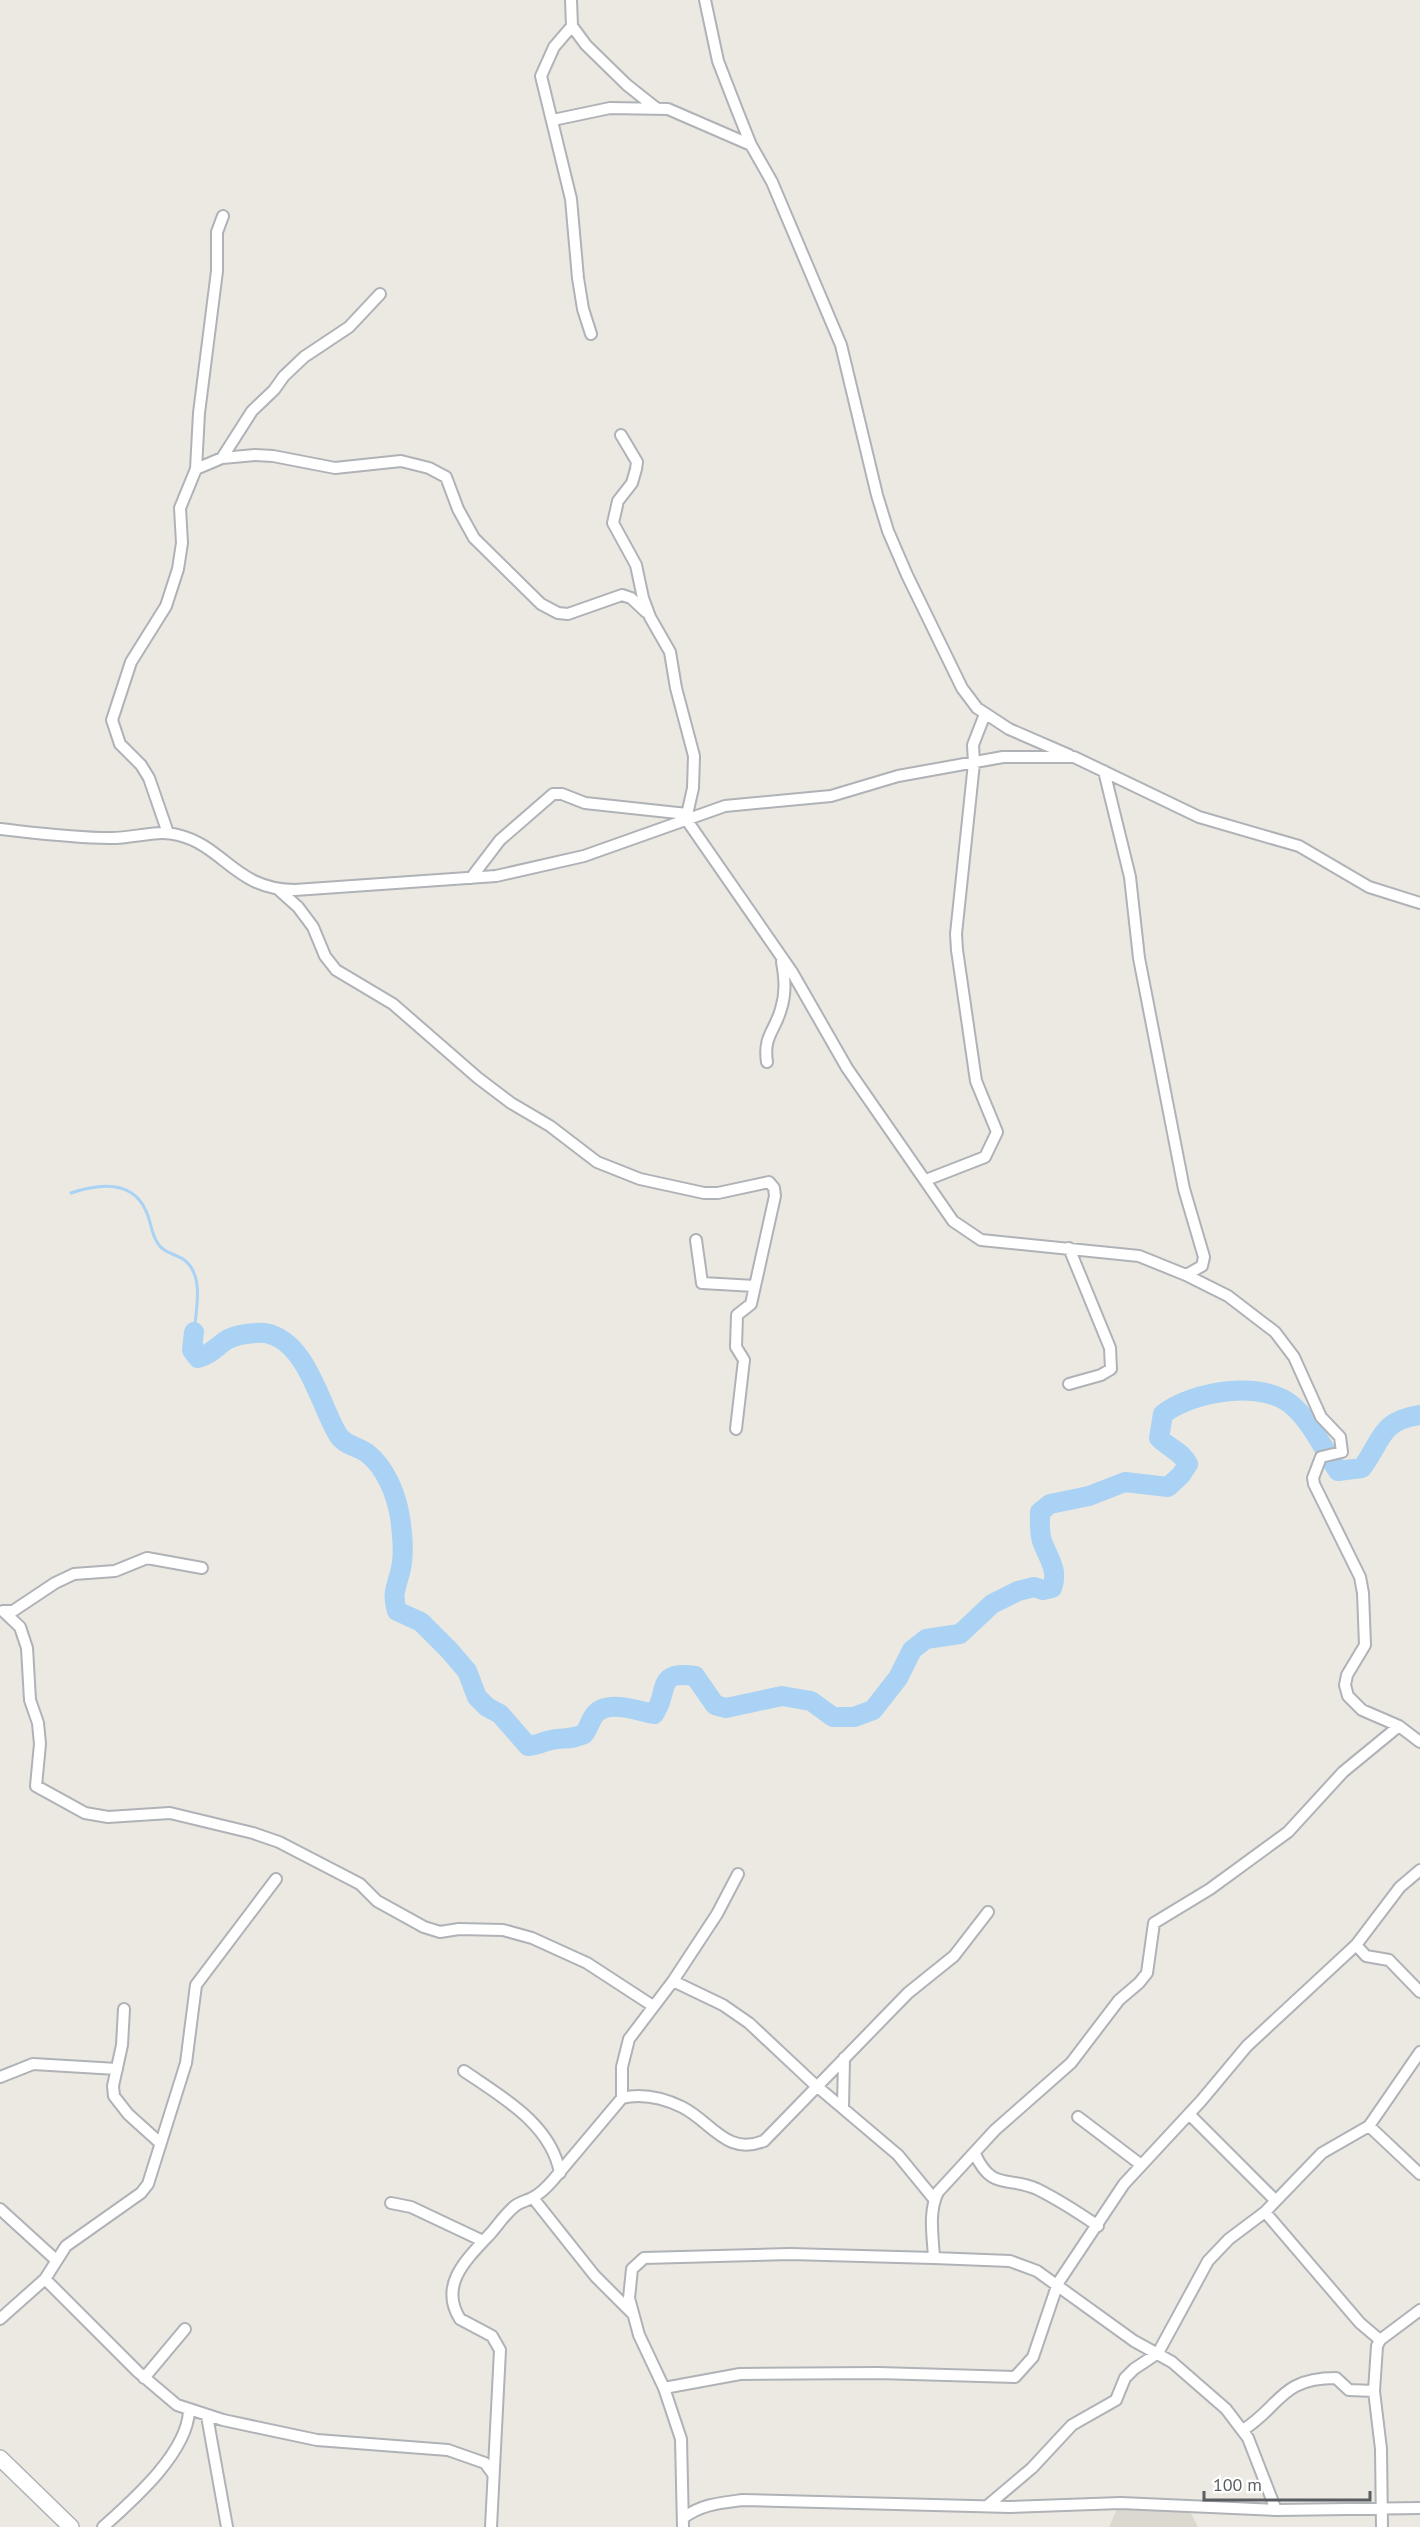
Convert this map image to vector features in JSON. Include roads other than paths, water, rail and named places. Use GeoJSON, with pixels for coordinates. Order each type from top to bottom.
{"type":"FeatureCollection","features":[{"type":"Feature","properties":{"kind":"street"},"geometry":{"type":"LineString","coordinates":[[572,0],[572,26],[586,45],[627,86],[656,108]]}},
{"type":"Feature","properties":{"kind":"street"},"geometry":{"type":"LineString","coordinates":[[705,0],[718,60],[751,145],[772,182],[841,345],[888,531],[962,688],[985,714],[1009,729],[1200,817],[1299,846],[1369,887],[1420,903]]}},
{"type":"Feature","properties":{"kind":"street"},"geometry":{"type":"LineString","coordinates":[[572,26],[554,47],[541,76],[571,199],[578,278],[583,309],[591,334]]}},
{"type":"Feature","properties":{"kind":"street"},"geometry":{"type":"LineString","coordinates":[[553,120],[609,108],[669,109],[751,145]]}},
{"type":"Feature","properties":{"kind":"street"},"geometry":{"type":"LineString","coordinates":[[168,833],[149,778],[141,765],[120,744],[112,720],[132,662],[171,595],[181,550],[180,508],[196,469],[199,413],[217,271],[217,232],[224,216]]}},
{"type":"Feature","properties":{"kind":"street"},"geometry":{"type":"LineString","coordinates":[[222,459],[252,411],[274,390],[284,376],[304,357],[349,327],[380,294]]}},
{"type":"Feature","properties":{"kind":"street"},"geometry":{"type":"LineString","coordinates":[[621,435],[636,462],[636,469],[635,476],[618,501],[614,523],[636,565],[643,598],[650,615],[670,652],[676,688],[694,756],[693,788],[687,816],[782,958],[847,1068],[954,1221],[981,1240],[1139,1256],[1186,1275],[1228,1296],[1275,1332],[1294,1357],[1320,1417],[1340,1437],[1342,1452],[1321,1457],[1313,1478],[1360,1577],[1363,1593],[1365,1645],[1347,1675],[1345,1685],[1348,1696],[1362,1710],[1400,1726],[1420,1742]]}},
{"type":"Feature","properties":{"kind":"street"},"geometry":{"type":"LineString","coordinates":[[196,469],[222,459],[242,455],[273,456],[335,468],[401,461],[429,468],[446,477],[458,509],[474,538],[541,604],[558,614],[568,614],[622,595],[631,598],[650,615]]}},
{"type":"Feature","properties":{"kind":"street"},"geometry":{"type":"LineString","coordinates":[[926,1180],[985,1157],[997,1132],[976,1080],[956,934],[974,763],[973,745],[985,714]]}},
{"type":"Feature","properties":{"kind":"street"},"geometry":{"type":"LineString","coordinates":[[279,890],[495,876],[584,856],[687,816],[725,806],[831,796],[898,776],[1003,757],[1074,757]]}},
{"type":"Feature","properties":{"kind":"street"},"geometry":{"type":"LineString","coordinates":[[1104,771],[1130,877],[1139,957],[1184,1189],[1204,1257],[1202,1266],[1186,1275]]}},
{"type":"Feature","properties":{"kind":"street"},"geometry":{"type":"LineString","coordinates":[[471,878],[500,840],[553,794],[562,794],[585,803],[687,816]]}},
{"type":"Feature","properties":{"kind":"street"},"geometry":{"type":"LineString","coordinates":[[0,829],[111,838],[168,833],[190,838],[249,879],[279,890],[298,907],[313,927],[330,965],[393,1004],[478,1078],[511,1103],[550,1126],[597,1162],[640,1179],[704,1193],[718,1193],[769,1182],[774,1188],[775,1196],[755,1286],[750,1306],[737,1315],[736,1347],[744,1360],[736,1429]]}},
{"type":"Feature","properties":{"kind":"street"},"geometry":{"type":"LineString","coordinates":[[767,1062],[766,1040],[776,1024],[785,995],[782,958]]}},
{"type":"Feature","properties":{"kind":"street"},"geometry":{"type":"LineString","coordinates":[[696,1240],[702,1283],[755,1286]]}},
{"type":"Feature","properties":{"kind":"street"},"geometry":{"type":"LineString","coordinates":[[1069,1248],[1110,1348],[1112,1364],[1111,1369],[1101,1375],[1069,1384]]}},
{"type":"Feature","properties":{"kind":"street"},"geometry":{"type":"LineString","coordinates":[[2,1610],[13,1611],[55,1583],[74,1574],[115,1571],[147,1558],[201,1568]]}},
{"type":"Feature","properties":{"kind":"street"},"geometry":{"type":"LineString","coordinates":[[2,1610],[20,1627],[27,1648],[30,1700],[38,1723],[40,1744],[36,1786],[85,1813],[108,1817],[170,1813],[254,1833],[279,1842],[360,1884],[377,1900],[424,1927],[440,1932],[459,1929],[503,1930],[532,1938],[587,1963],[653,2006]]}},
{"type":"Feature","properties":{"kind":"street"},"geometry":{"type":"LineString","coordinates":[[934,2258],[932,2222],[934,2199],[945,2182],[1019,2107],[1071,2063],[1119,2000],[1139,1983],[1147,1973],[1152,1928],[1159,1918],[1210,1889],[1288,1832],[1343,1772],[1400,1726]]}},
{"type":"Feature","properties":{"kind":"street"},"geometry":{"type":"LineString","coordinates":[[664,2388],[740,2374],[878,2373],[1015,2377],[1033,2357],[1058,2283],[1140,2164],[1189,2114],[1247,2046],[1356,1945],[1400,1887],[1420,1870]]}},
{"type":"Feature","properties":{"kind":"street"},"geometry":{"type":"LineString","coordinates":[[491,2527],[500,2350],[492,2336],[460,2319],[454,2307],[454,2276],[517,2204],[533,2198],[560,2173],[622,2098],[622,2067],[626,2046],[673,1981],[717,1914],[738,1874]]}},
{"type":"Feature","properties":{"kind":"street"},"geometry":{"type":"LineString","coordinates":[[0,2319],[45,2279],[56,2260],[77,2237],[141,2193],[148,2184],[159,2142],[186,2063],[196,1984],[276,1879]]}},
{"type":"Feature","properties":{"kind":"street"},"geometry":{"type":"LineString","coordinates":[[622,2098],[644,2096],[660,2099],[683,2108],[735,2144],[750,2146],[764,2140],[908,1993],[954,1956],[987,1912]]}},
{"type":"Feature","properties":{"kind":"street"},"geometry":{"type":"LineString","coordinates":[[1356,1945],[1366,1956],[1389,1960],[1420,1992]]}},
{"type":"Feature","properties":{"kind":"street"},"geometry":{"type":"LineString","coordinates":[[673,1981],[723,2005],[749,2023],[898,2156],[934,2199]]}},
{"type":"Feature","properties":{"kind":"street"},"geometry":{"type":"LineString","coordinates":[[124,2009],[122,2045],[113,2086],[114,2096],[128,2114],[159,2142]]}},
{"type":"Feature","properties":{"kind":"street"},"geometry":{"type":"LineString","coordinates":[[987,2506],[1032,2468],[1072,2425],[1116,2400],[1125,2378],[1158,2353],[1208,2261],[1229,2239],[1265,2212],[1322,2153],[1369,2126],[1420,2052]]}},
{"type":"Feature","properties":{"kind":"street"},"geometry":{"type":"LineString","coordinates":[[843,2108],[844,2058]]}},
{"type":"Feature","properties":{"kind":"street"},"geometry":{"type":"LineString","coordinates":[[0,2077],[33,2064],[117,2069]]}},
{"type":"Feature","properties":{"kind":"street"},"geometry":{"type":"LineString","coordinates":[[464,2071],[518,2111],[544,2134],[557,2156],[560,2173]]}},
{"type":"Feature","properties":{"kind":"street"},"geometry":{"type":"LineString","coordinates":[[1189,2114],[1275,2200]]}},
{"type":"Feature","properties":{"kind":"street"},"geometry":{"type":"LineString","coordinates":[[1078,2117],[1140,2164]]}},
{"type":"Feature","properties":{"kind":"street"},"geometry":{"type":"LineString","coordinates":[[1369,2126],[1420,2174]]}},
{"type":"Feature","properties":{"kind":"street"},"geometry":{"type":"LineString","coordinates":[[975,2154],[984,2173],[995,2180],[1035,2189],[1098,2226]]}},
{"type":"Feature","properties":{"kind":"street"},"geometry":{"type":"LineString","coordinates":[[533,2198],[595,2276],[633,2314]]}},
{"type":"Feature","properties":{"kind":"street"},"geometry":{"type":"LineString","coordinates":[[391,2203],[411,2207],[483,2241]]}},
{"type":"Feature","properties":{"kind":"street"},"geometry":{"type":"LineString","coordinates":[[0,2209],[56,2260]]}},
{"type":"Feature","properties":{"kind":"street"},"geometry":{"type":"LineString","coordinates":[[1265,2212],[1360,2322],[1380,2340]]}},
{"type":"Feature","properties":{"kind":"street"},"geometry":{"type":"LineString","coordinates":[[683,2522],[681,2439],[664,2388],[639,2335],[629,2298],[632,2269],[644,2258],[790,2254],[934,2258],[1010,2261],[1037,2271],[1058,2283],[1134,2341],[1172,2361],[1226,2409],[1243,2430],[1276,2510]]}},
{"type":"Feature","properties":{"kind":"street"},"geometry":{"type":"LineString","coordinates":[[45,2279],[163,2396],[189,2411],[317,2440],[448,2450],[485,2463],[493,2474]]}},
{"type":"Feature","properties":{"kind":"street"},"geometry":{"type":"LineString","coordinates":[[1382,2527],[1381,2449],[1374,2391],[1375,2359],[1380,2340],[1420,2310]]}},
{"type":"Feature","properties":{"kind":"street"},"geometry":{"type":"LineString","coordinates":[[144,2378],[185,2328]]}},
{"type":"Feature","properties":{"kind":"street"},"geometry":{"type":"LineString","coordinates":[[1243,2430],[1254,2423],[1277,2398],[1298,2384],[1336,2378],[1349,2390],[1374,2391]]}},
{"type":"Feature","properties":{"kind":"street"},"geometry":{"type":"LineString","coordinates":[[103,2527],[126,2506],[178,2447],[189,2426],[189,2411]]}},
{"type":"Feature","properties":{"kind":"street"},"geometry":{"type":"LineString","coordinates":[[207,2416],[227,2527]]}},
{"type":"Feature","properties":{"kind":"street"},"geometry":{"type":"LineString","coordinates":[[0,2458],[71,2527]]}},
{"type":"Feature","properties":{"kind":"street"},"geometry":{"type":"LineString","coordinates":[[683,2522],[697,2508],[743,2500],[987,2506],[1121,2504],[1276,2510],[1420,2508]]}},
{"type":"Feature","properties":{"kind":"waterway"},"geometry":{"type":"LineString","coordinates":[[71,1193],[103,1186],[113,1187],[132,1193],[140,1201],[159,1246],[183,1259],[194,1274],[198,1293],[194,1332]]}},
{"type":"Feature","properties":{"kind":"waterway"},"geometry":{"type":"LineString","coordinates":[[194,1332],[192,1350],[198,1358],[229,1339],[244,1334],[265,1333],[279,1338],[291,1347],[310,1374],[340,1437],[374,1459],[385,1474],[393,1491],[400,1517],[403,1545],[401,1569],[395,1592],[397,1611],[421,1622],[449,1650],[467,1671],[477,1697],[487,1707],[500,1714],[528,1746],[584,1734],[593,1717],[605,1708],[622,1707],[654,1714],[659,1706],[665,1684],[674,1676],[682,1675],[695,1676],[715,1705],[726,1708],[782,1696],[811,1701],[833,1717],[854,1717],[873,1710],[898,1678],[912,1650],[926,1639],[960,1634],[992,1604],[1018,1591],[1034,1587],[1043,1590],[1052,1588],[1054,1582],[1052,1564],[1040,1534],[1040,1512],[1050,1504],[1089,1496],[1125,1482],[1168,1487],[1181,1475],[1188,1464],[1182,1456],[1159,1438],[1163,1414],[1192,1399],[1228,1391],[1264,1393],[1280,1398],[1293,1406],[1306,1420],[1338,1471],[1362,1468],[1390,1427],[1397,1422],[1420,1415]]}}]}
